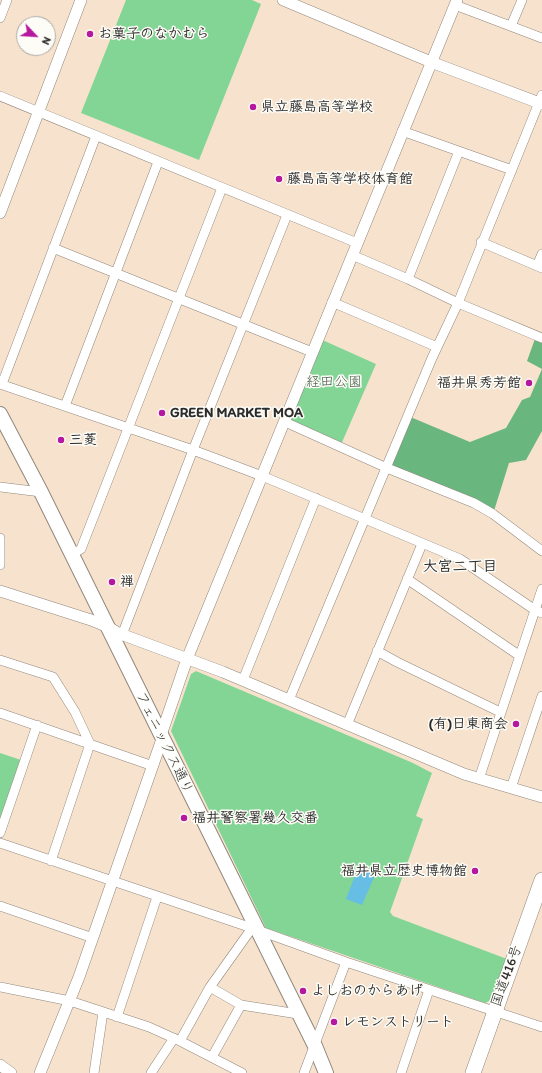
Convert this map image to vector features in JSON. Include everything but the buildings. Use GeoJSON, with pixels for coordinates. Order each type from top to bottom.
{"type":"FeatureCollection","features":[{"type":"Feature","properties":{"kind":"highway","name":"国道416号"},"geometry":{"type":"LineString","coordinates":[[474,1073],[542,880]]}},
{"type":"Feature","properties":{"kind":"main road","name":"フェニックス通り"},"geometry":{"type":"LineString","coordinates":[[0,414],[41,492],[108,627],[255,929],[315,1046],[326,1073]]}},
{"type":"Feature","properties":{"kind":"street"},"geometry":{"type":"LineString","coordinates":[[0,18],[7,0]]}},
{"type":"Feature","properties":{"kind":"street"},"geometry":{"type":"LineString","coordinates":[[0,212],[81,0]]}},
{"type":"Feature","properties":{"kind":"street"},"geometry":{"type":"LineString","coordinates":[[284,0],[431,62],[541,101],[481,242],[458,303],[437,347],[289,700]]}},
{"type":"Feature","properties":{"kind":"street"},"geometry":{"type":"LineString","coordinates":[[511,26],[522,0]]}},
{"type":"Feature","properties":{"kind":"street"},"geometry":{"type":"LineString","coordinates":[[40,1073],[70,1001],[93,938],[153,766],[187,659],[456,2],[542,38]]}},
{"type":"Feature","properties":{"kind":"street"},"geometry":{"type":"LineString","coordinates":[[0,96],[357,243]]}},
{"type":"Feature","properties":{"kind":"street"},"geometry":{"type":"LineString","coordinates":[[402,132],[512,170]]}},
{"type":"Feature","properties":{"kind":"street"},"geometry":{"type":"LineString","coordinates":[[96,136],[1,384],[193,450],[262,476],[460,559],[538,612]]}},
{"type":"Feature","properties":{"kind":"street"},"geometry":{"type":"LineString","coordinates":[[408,279],[459,151]]}},
{"type":"Feature","properties":{"kind":"street"},"geometry":{"type":"LineString","coordinates":[[65,406],[158,162]]}},
{"type":"Feature","properties":{"kind":"street"},"geometry":{"type":"LineString","coordinates":[[71,555],[81,549],[222,188]]}},
{"type":"Feature","properties":{"kind":"street"},"geometry":{"type":"LineString","coordinates":[[122,635],[193,450],[287,214]]}},
{"type":"Feature","properties":{"kind":"street"},"geometry":{"type":"LineString","coordinates":[[481,242],[540,267],[542,254]]}},
{"type":"Feature","properties":{"kind":"street"},"geometry":{"type":"LineString","coordinates":[[53,248],[312,352]]}},
{"type":"Feature","properties":{"kind":"street"},"geometry":{"type":"LineString","coordinates":[[352,256],[542,338]]}},
{"type":"Feature","properties":{"kind":"street"},"geometry":{"type":"LineString","coordinates":[[332,302],[437,347]]}},
{"type":"Feature","properties":{"kind":"street"},"geometry":{"type":"LineString","coordinates":[[285,422],[387,468],[474,503],[493,514],[542,551]]}},
{"type":"Feature","properties":{"kind":"street"},"geometry":{"type":"LineString","coordinates":[[0,487],[41,492]]}},
{"type":"Feature","properties":{"kind":"street"},"geometry":{"type":"LineString","coordinates":[[243,680],[316,498]]}},
{"type":"Feature","properties":{"kind":"street"},"geometry":{"type":"LineString","coordinates":[[0,538],[0,565]]}},
{"type":"Feature","properties":{"kind":"street"},"geometry":{"type":"LineString","coordinates":[[347,725],[422,544]]}},
{"type":"Feature","properties":{"kind":"street"},"geometry":{"type":"LineString","coordinates":[[407,579],[520,656]]}},
{"type":"Feature","properties":{"kind":"street"},"geometry":{"type":"LineString","coordinates":[[479,779],[500,712],[538,612],[542,589]]}},
{"type":"Feature","properties":{"kind":"street"},"geometry":{"type":"LineString","coordinates":[[0,591],[91,620],[122,635],[243,680],[441,765],[479,779],[542,797]]}},
{"type":"Feature","properties":{"kind":"street"},"geometry":{"type":"LineString","coordinates":[[377,651],[500,712]]}},
{"type":"Feature","properties":{"kind":"street"},"geometry":{"type":"LineString","coordinates":[[0,660],[53,678],[75,712],[90,744],[51,861]]}},
{"type":"Feature","properties":{"kind":"street"},"geometry":{"type":"LineString","coordinates":[[511,788],[542,696]]}},
{"type":"Feature","properties":{"kind":"street"},"geometry":{"type":"LineString","coordinates":[[0,713],[153,766]]}},
{"type":"Feature","properties":{"kind":"street"},"geometry":{"type":"LineString","coordinates":[[0,833],[37,725]]}},
{"type":"Feature","properties":{"kind":"street"},"geometry":{"type":"LineString","coordinates":[[0,843],[255,929],[346,962],[542,1027]]}},
{"type":"Feature","properties":{"kind":"street"},"geometry":{"type":"LineString","coordinates":[[117,1016],[157,897]]}},
{"type":"Feature","properties":{"kind":"street"},"geometry":{"type":"LineString","coordinates":[[0,906],[93,938]]}},
{"type":"Feature","properties":{"kind":"street"},"geometry":{"type":"LineString","coordinates":[[151,1073],[177,1039],[210,987],[255,929]]}},
{"type":"Feature","properties":{"kind":"street"},"geometry":{"type":"LineString","coordinates":[[304,1073],[346,962]]}},
{"type":"Feature","properties":{"kind":"street"},"geometry":{"type":"LineString","coordinates":[[0,987],[70,1001],[149,1027],[177,1039],[242,1073]]}},
{"type":"Feature","properties":{"kind":"street"},"geometry":{"type":"LineString","coordinates":[[210,987],[241,1005],[298,1014]]}},
{"type":"Feature","properties":{"kind":"street"},"geometry":{"type":"LineString","coordinates":[[401,1073],[429,990]]}},
{"type":"Feature","properties":{"kind":"street"},"geometry":{"type":"LineString","coordinates":[[212,1057],[241,1005]]}},
{"type":"Feature","properties":{"kind":"street"},"geometry":{"type":"LineString","coordinates":[[94,1073],[103,1012]]}},
{"type":"Feature","properties":{"kind":"street"},"geometry":{"type":"LineString","coordinates":[[0,1066],[11,1073]]}},
{"type":"Feature","properties":{"kind":"green space"},"geometry":{"type":"Polygon","coordinates":[[[126,0],[252,0],[261,4],[199,160],[81,113],[126,0]]]}},
{"type":"Feature","properties":{"kind":"green space"},"geometry":{"type":"Polygon","coordinates":[[[536,336],[542,338],[542,369],[527,361],[536,336]]]}},
{"type":"Feature","properties":{"kind":"green space","name":"経田公園"},"geometry":{"type":"Polygon","coordinates":[[[318,338],[376,364],[340,447],[285,422],[318,338]]]}},
{"type":"Feature","properties":{"kind":"green space"},"geometry":{"type":"Polygon","coordinates":[[[542,369],[542,431],[526,460],[509,463],[493,514],[387,466],[408,416],[470,442],[506,428],[522,400],[530,397],[542,369]]]}},
{"type":"Feature","properties":{"kind":"green space"},"geometry":{"type":"Polygon","coordinates":[[[196,671],[413,763],[432,773],[416,816],[423,819],[390,912],[393,916],[507,959],[492,1000],[485,1003],[266,928],[171,731],[191,674],[196,671]]]}},
{"type":"Feature","properties":{"kind":"green space"},"geometry":{"type":"Polygon","coordinates":[[[0,753],[24,761],[0,833],[0,753]]]}},
{"type":"Feature","properties":{"kind":"water"},"geometry":{"type":"Polygon","coordinates":[[[359,865],[376,873],[362,905],[346,899],[359,865]]]}},
{"type":"Feature","properties":{"kind":"place","name":"お菓子のなかむら"},"geometry":{"type":"Point","coordinates":[90,34]}},
{"type":"Feature","properties":{"kind":"place","name":"県立藤島高等学校"},"geometry":{"type":"Point","coordinates":[253,107]}},
{"type":"Feature","properties":{"kind":"place","name":"藤島高等学校体育館"},"geometry":{"type":"Point","coordinates":[279,179]}},
{"type":"Feature","properties":{"kind":"place","name":"福井県秀芳館"},"geometry":{"type":"Point","coordinates":[529,383]}},
{"type":"Feature","properties":{"kind":"place","name":"GREEN MARKET MOA"},"geometry":{"type":"Point","coordinates":[162,413]}},
{"type":"Feature","properties":{"kind":"place","name":"三菱"},"geometry":{"type":"Point","coordinates":[61,440]}},
{"type":"Feature","properties":{"kind":"place","name":"禅"},"geometry":{"type":"Point","coordinates":[112,582]}},
{"type":"Feature","properties":{"kind":"place","name":"(有)日東商会"},"geometry":{"type":"Point","coordinates":[516,724]}},
{"type":"Feature","properties":{"kind":"place","name":"福井警察署幾久交番"},"geometry":{"type":"Point","coordinates":[184,818]}},
{"type":"Feature","properties":{"kind":"place","name":"福井県立歴史博物館"},"geometry":{"type":"Point","coordinates":[475,871]}},
{"type":"Feature","properties":{"kind":"place","name":"よしおのからあげ"},"geometry":{"type":"Point","coordinates":[303,991]}},
{"type":"Feature","properties":{"kind":"place","name":"レモンストリート"},"geometry":{"type":"Point","coordinates":[334,1022]}},
{"type":"Feature","properties":{"kind":"district","name":"大宮二丁目"},"geometry":{"type":"Point","coordinates":[460,567]}}]}
